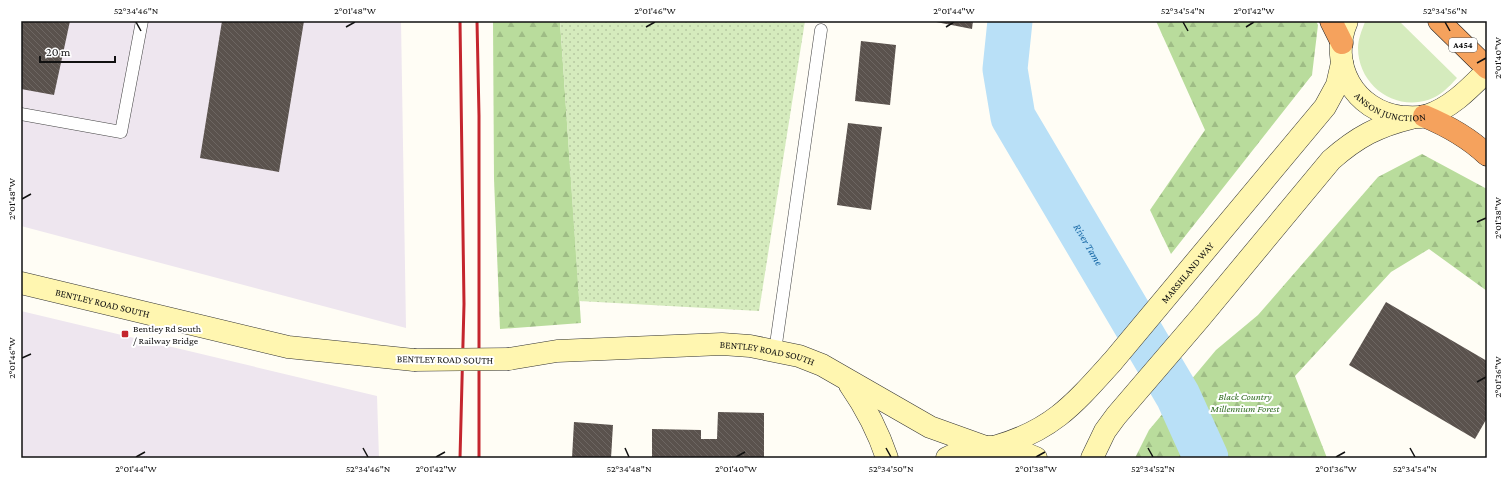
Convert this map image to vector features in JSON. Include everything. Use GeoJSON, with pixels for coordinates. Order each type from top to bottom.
{"type":"FeatureCollection","features":[{"type":"Feature","properties":{"kind":"highway"},"geometry":{"type":"LineString","coordinates":[[1331,21],[1342,53]]}},
{"type":"Feature","properties":{"kind":"highway","name":"A454"},"geometry":{"type":"LineString","coordinates":[[1439,21],[1487,69]]}},
{"type":"Feature","properties":{"kind":"highway"},"geometry":{"type":"LineString","coordinates":[[1418,117],[1447,126],[1464,136],[1487,155]]}},
{"type":"Feature","properties":{"kind":"street","name":"ANSON JUNCTION"},"geometry":{"type":"LineString","coordinates":[[1347,21],[1344,28],[1342,53],[1345,76],[1351,89],[1362,100],[1383,112],[1394,116],[1418,117],[1441,110],[1471,87],[1487,69]]}},
{"type":"Feature","properties":{"kind":"street","name":"MARSHLAND WAY"},"geometry":{"type":"LineString","coordinates":[[947,458],[957,452],[1018,440],[1038,431],[1059,416],[1079,398],[1113,361],[1325,107],[1337,85],[1342,53]]}},
{"type":"Feature","properties":{"kind":"street"},"geometry":{"type":"LineString","coordinates":[[1092,458],[1105,431],[1116,416],[1200,318],[1331,160],[1348,144],[1367,132],[1389,124],[1418,117]]}},
{"type":"Feature","properties":{"kind":"street","name":"BENTLEY ROAD SOUTH"},"geometry":{"type":"LineString","coordinates":[[21,283],[288,347],[414,360],[509,360],[557,351],[722,344],[775,350],[822,365],[930,427],[990,446],[1021,451],[1036,458]]}},
{"type":"Feature","properties":{"kind":"street","name":"BENTLEY ROAD SOUTH"},"geometry":{"type":"LineString","coordinates":[[845,378],[866,407],[887,458]]}},
{"type":"Feature","properties":{"kind":"lane"},"geometry":{"type":"LineString","coordinates":[[21,114],[121,132],[142,21]]}},
{"type":"Feature","properties":{"kind":"lane"},"geometry":{"type":"LineString","coordinates":[[775,350],[821,30]]}},
{"type":"Feature","properties":{"kind":"shaded area"},"geometry":{"type":"Polygon","coordinates":[[[21,21],[401,21],[406,328],[21,226],[21,21]]]}},
{"type":"Feature","properties":{"kind":"shaded area"},"geometry":{"type":"Polygon","coordinates":[[[21,311],[377,396],[379,458],[21,458],[21,311]]]}},
{"type":"Feature","properties":{"kind":"green space"},"geometry":{"type":"Polygon","coordinates":[[[493,21],[560,21],[581,323],[500,329],[494,179],[493,21]]]}},
{"type":"Feature","properties":{"kind":"green space"},"geometry":{"type":"Polygon","coordinates":[[[560,21],[805,21],[759,311],[579,301],[560,21]]]}},
{"type":"Feature","properties":{"kind":"green space"},"geometry":{"type":"Polygon","coordinates":[[[1156,21],[1316,21],[1318,25],[1312,75],[1171,254],[1150,210],[1205,130],[1156,21]]]}},
{"type":"Feature","properties":{"kind":"green space"},"geometry":{"type":"Polygon","coordinates":[[[1399,21],[1457,78],[1444,91],[1428,100],[1402,102],[1390,98],[1380,92],[1364,73],[1358,48],[1359,38],[1365,22],[1399,21]]]}},
{"type":"Feature","properties":{"kind":"green space","name":"Black Country Millennium Forest"},"geometry":{"type":"Polygon","coordinates":[[[1422,154],[1487,189],[1487,291],[1429,249],[1391,272],[1295,376],[1327,458],[1135,458],[1149,430],[1216,350],[1258,315],[1378,177],[1422,154]]]}},
{"type":"Feature","properties":{"kind":"building"},"geometry":{"type":"Polygon","coordinates":[[[21,21],[70,21],[54,95],[21,89],[21,21]]]}},
{"type":"Feature","properties":{"kind":"building"},"geometry":{"type":"Polygon","coordinates":[[[222,21],[304,21],[279,172],[200,158],[222,21]]]}},
{"type":"Feature","properties":{"kind":"building"},"geometry":{"type":"Polygon","coordinates":[[[931,21],[973,21],[972,29],[931,21]]]}},
{"type":"Feature","properties":{"kind":"building"},"geometry":{"type":"Polygon","coordinates":[[[861,41],[896,45],[890,105],[855,101],[861,41]]]}},
{"type":"Feature","properties":{"kind":"building"},"geometry":{"type":"Polygon","coordinates":[[[848,123],[882,127],[871,210],[837,205],[848,123]]]}},
{"type":"Feature","properties":{"kind":"building"},"geometry":{"type":"Polygon","coordinates":[[[1386,302],[1487,361],[1487,418],[1475,439],[1349,365],[1386,302]]]}},
{"type":"Feature","properties":{"kind":"building"},"geometry":{"type":"Polygon","coordinates":[[[718,412],[764,413],[764,458],[652,458],[652,429],[701,430],[701,439],[717,439],[718,412]]]}},
{"type":"Feature","properties":{"kind":"building"},"geometry":{"type":"Polygon","coordinates":[[[574,422],[613,425],[611,458],[572,458],[574,422]]]}},
{"type":"Feature","properties":{"kind":"waterway","name":"River Tame"},"geometry":{"type":"LineString","coordinates":[[1010,21],[1005,69],[1013,117],[1178,396],[1206,458]]}},
{"type":"Feature","properties":{"kind":"railway"},"geometry":{"type":"LineString","coordinates":[[460,21],[464,304],[460,458]]}},
{"type":"Feature","properties":{"kind":"railway"},"geometry":{"type":"LineString","coordinates":[[477,21],[479,116],[479,458]]}},
{"type":"Feature","properties":{"kind":"place","name":"Bentley Rd South / Railway Bridge"},"geometry":{"type":"Point","coordinates":[125,334]}}]}
